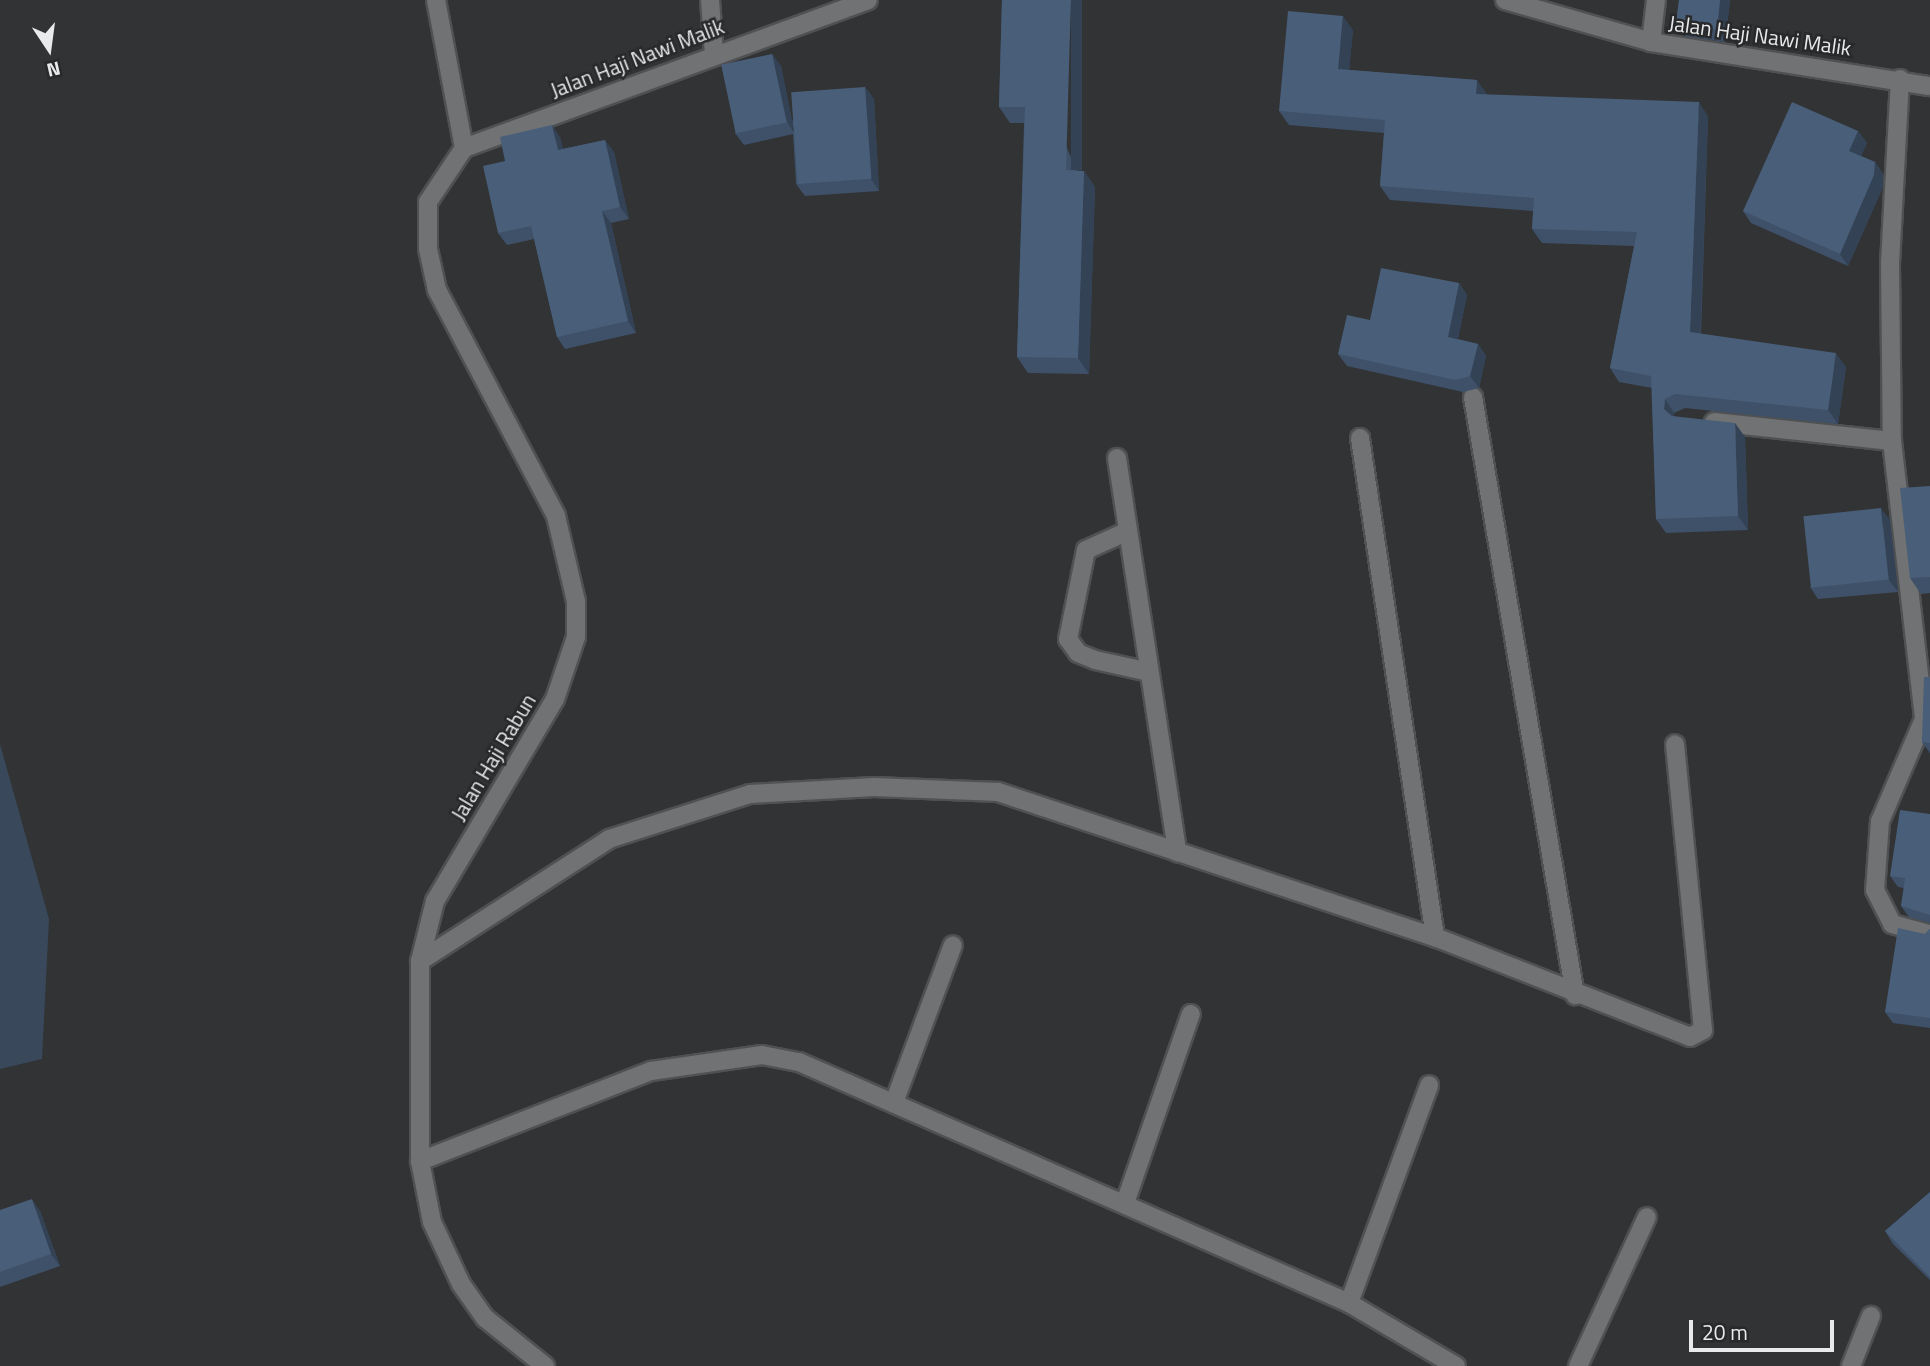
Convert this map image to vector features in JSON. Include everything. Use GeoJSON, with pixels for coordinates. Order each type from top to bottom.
{"type":"FeatureCollection","features":[{"type":"Feature","properties":{"kind":"street"},"geometry":{"type":"LineString","coordinates":[[436,0],[464,148]]}},
{"type":"Feature","properties":{"kind":"street"},"geometry":{"type":"LineString","coordinates":[[710,0],[714,54]]}},
{"type":"Feature","properties":{"kind":"street","name":"Jalan Haji Nawi Malik"},"geometry":{"type":"LineString","coordinates":[[464,148],[714,54],[868,0]]}},
{"type":"Feature","properties":{"kind":"street","name":"Jalan Haji Nawi Malik"},"geometry":{"type":"LineString","coordinates":[[1505,0],[1651,42],[1900,79],[1930,86]]}},
{"type":"Feature","properties":{"kind":"street"},"geometry":{"type":"LineString","coordinates":[[1651,42],[1656,0]]}},
{"type":"Feature","properties":{"kind":"street"},"geometry":{"type":"LineString","coordinates":[[1900,79],[1890,264],[1892,441],[1924,719],[1880,821],[1875,890],[1892,924],[1930,933]]}},
{"type":"Feature","properties":{"kind":"street","name":"Jalan Haji Rabun"},"geometry":{"type":"LineString","coordinates":[[464,148],[428,202],[432,270],[448,320],[556,516],[571,567],[576,637],[543,720],[435,901],[420,961],[420,1161],[432,1222],[461,1284],[485,1318],[545,1366]]}},
{"type":"Feature","properties":{"kind":"street"},"geometry":{"type":"LineString","coordinates":[[1473,397],[1575,995]]}},
{"type":"Feature","properties":{"kind":"street"},"geometry":{"type":"LineString","coordinates":[[1698,421],[1892,441]]}},
{"type":"Feature","properties":{"kind":"street"},"geometry":{"type":"LineString","coordinates":[[1360,438],[1435,937]]}},
{"type":"Feature","properties":{"kind":"street"},"geometry":{"type":"LineString","coordinates":[[1116,458],[1177,852]]}},
{"type":"Feature","properties":{"kind":"street"},"geometry":{"type":"LineString","coordinates":[[1128,531],[1086,550],[1068,639],[1078,653],[1095,660],[1149,672]]}},
{"type":"Feature","properties":{"kind":"street"},"geometry":{"type":"LineString","coordinates":[[420,961],[609,839],[750,794],[874,787],[998,792],[1435,937],[1575,995],[1690,1037],[1703,1030],[1675,744]]}},
{"type":"Feature","properties":{"kind":"street"},"geometry":{"type":"LineString","coordinates":[[895,1100],[953,945]]}},
{"type":"Feature","properties":{"kind":"street"},"geometry":{"type":"LineString","coordinates":[[1125,1203],[1191,1014]]}},
{"type":"Feature","properties":{"kind":"street"},"geometry":{"type":"LineString","coordinates":[[420,1161],[651,1071],[714,1059],[762,1055],[799,1062],[895,1100],[1349,1303],[1456,1366]]}},
{"type":"Feature","properties":{"kind":"street"},"geometry":{"type":"LineString","coordinates":[[1349,1303],[1430,1085]]}},
{"type":"Feature","properties":{"kind":"street"},"geometry":{"type":"LineString","coordinates":[[1578,1366],[1647,1217]]}},
{"type":"Feature","properties":{"kind":"street"},"geometry":{"type":"LineString","coordinates":[[1851,1366],[1871,1316]]}},
{"type":"Feature","properties":{"kind":"shaded area"},"geometry":{"type":"Polygon","coordinates":[[[0,744],[49,919],[42,1059],[0,1069],[0,744]]]}},
{"type":"Feature","properties":{"kind":"building"},"geometry":{"type":"Polygon","coordinates":[[[1002,0],[1071,0],[1066,170],[1084,171],[1078,358],[1017,357],[1025,107],[999,107],[1002,0]]]}},
{"type":"Feature","properties":{"kind":"building"},"geometry":{"type":"Polygon","coordinates":[[[1679,0],[1720,0],[1717,30],[1676,24],[1679,0]]]}},
{"type":"Feature","properties":{"kind":"building"},"geometry":{"type":"Polygon","coordinates":[[[1288,11],[1343,16],[1338,69],[1477,80],[1476,94],[1699,102],[1690,332],[1836,353],[1828,410],[1675,394],[1665,399],[1664,409],[1672,416],[1735,423],[1738,516],[1656,519],[1651,376],[1610,368],[1637,232],[1532,229],[1534,198],[1380,186],[1385,120],[1279,111],[1288,11]]]}},
{"type":"Feature","properties":{"kind":"building"},"geometry":{"type":"Polygon","coordinates":[[[772,54],[787,122],[736,133],[721,65],[772,54]]]}},
{"type":"Feature","properties":{"kind":"building"},"geometry":{"type":"Polygon","coordinates":[[[865,87],[871,179],[798,184],[791,92],[865,87]]]}},
{"type":"Feature","properties":{"kind":"building"},"geometry":{"type":"Polygon","coordinates":[[[1792,102],[1858,131],[1849,151],[1875,162],[1874,175],[1840,254],[1743,211],[1792,102]]]}},
{"type":"Feature","properties":{"kind":"building"},"geometry":{"type":"Polygon","coordinates":[[[552,125],[558,150],[605,140],[620,207],[602,211],[628,321],[557,337],[531,226],[498,233],[483,166],[505,161],[500,137],[552,125]]]}},
{"type":"Feature","properties":{"kind":"building"},"geometry":{"type":"Polygon","coordinates":[[[1381,268],[1459,283],[1448,337],[1478,344],[1470,376],[1455,380],[1338,354],[1347,315],[1370,320],[1381,268]]]}},
{"type":"Feature","properties":{"kind":"building"},"geometry":{"type":"Polygon","coordinates":[[[1930,486],[1930,577],[1910,578],[1900,488],[1930,486]]]}},
{"type":"Feature","properties":{"kind":"building"},"geometry":{"type":"Polygon","coordinates":[[[1881,508],[1889,580],[1811,588],[1803,516],[1881,508]]]}},
{"type":"Feature","properties":{"kind":"building"},"geometry":{"type":"Polygon","coordinates":[[[1924,677],[1930,677],[1930,743],[1922,742],[1924,677]]]}},
{"type":"Feature","properties":{"kind":"building"},"geometry":{"type":"Polygon","coordinates":[[[1900,810],[1930,814],[1930,915],[1901,906],[1905,878],[1890,876],[1900,810]]]}},
{"type":"Feature","properties":{"kind":"building"},"geometry":{"type":"Polygon","coordinates":[[[1898,928],[1925,934],[1930,929],[1930,1018],[1885,1012],[1898,928]]]}},
{"type":"Feature","properties":{"kind":"building"},"geometry":{"type":"Polygon","coordinates":[[[1930,1192],[1930,1277],[1885,1231],[1930,1192]]]}},
{"type":"Feature","properties":{"kind":"building"},"geometry":{"type":"Polygon","coordinates":[[[32,1199],[51,1254],[0,1272],[0,1210],[32,1199]]]}}]}
